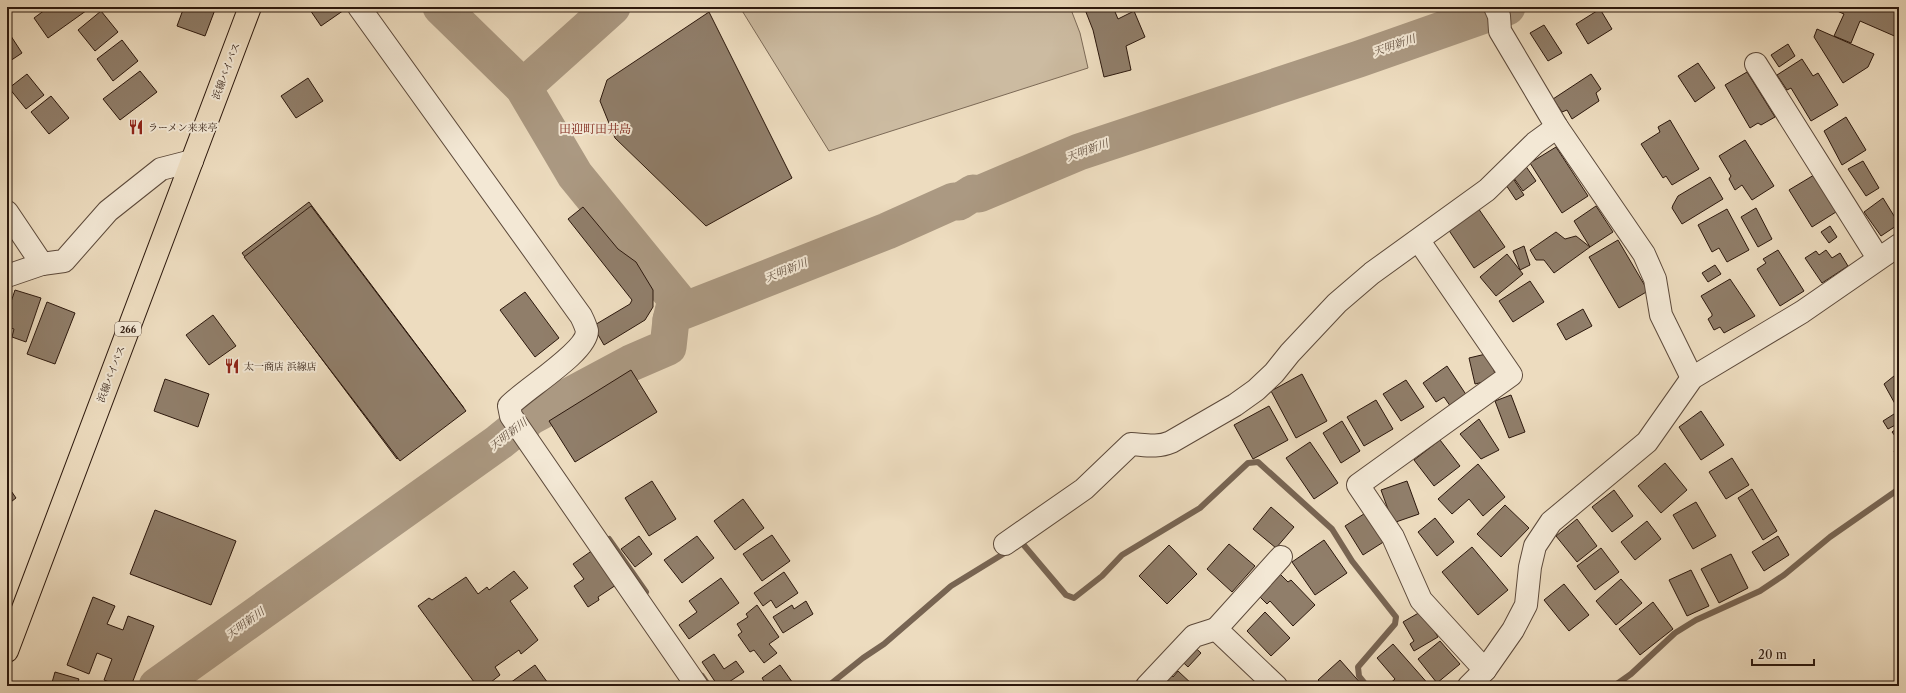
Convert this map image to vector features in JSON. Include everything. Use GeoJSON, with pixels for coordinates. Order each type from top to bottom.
{"type":"FeatureCollection","features":[{"type":"Feature","properties":{"kind":"highway","name":"浜線バイパス"},"geometry":{"type":"LineString","coordinates":[[7,651],[250,7]]}},
{"type":"Feature","properties":{"kind":"street"},"geometry":{"type":"LineString","coordinates":[[359,7],[581,316],[587,331],[582,343],[567,359],[518,396],[509,406],[511,416],[697,686]]}},
{"type":"Feature","properties":{"kind":"street"},"geometry":{"type":"LineString","coordinates":[[1497,11],[1500,31],[1557,127],[1644,254],[1655,279],[1661,316],[1692,378]]}},
{"type":"Feature","properties":{"kind":"street"},"geometry":{"type":"LineString","coordinates":[[1756,64],[1878,258]]}},
{"type":"Feature","properties":{"kind":"street"},"geometry":{"type":"LineString","coordinates":[[1005,544],[1084,489],[1131,444],[1152,447],[1161,446],[1171,442],[1235,405],[1256,390],[1274,373],[1290,352],[1337,303],[1372,273],[1419,241],[1487,190],[1535,143],[1557,127]]}},
{"type":"Feature","properties":{"kind":"street"},"geometry":{"type":"LineString","coordinates":[[7,276],[42,264],[64,261],[108,211],[162,169],[192,161]]}},
{"type":"Feature","properties":{"kind":"street"},"geometry":{"type":"LineString","coordinates":[[7,212],[42,264]]}},
{"type":"Feature","properties":{"kind":"street"},"geometry":{"type":"LineString","coordinates":[[1419,241],[1511,374],[1358,485],[1393,537],[1421,600],[1484,670]]}},
{"type":"Feature","properties":{"kind":"street"},"geometry":{"type":"LineString","coordinates":[[1469,686],[1484,670],[1513,630],[1526,605],[1530,567],[1535,546],[1551,522],[1647,442],[1692,378],[1802,312],[1878,258],[1899,245]]}},
{"type":"Feature","properties":{"kind":"street"},"geometry":{"type":"LineString","coordinates":[[1147,686],[1194,636],[1216,629],[1282,557]]}},
{"type":"Feature","properties":{"kind":"street"},"geometry":{"type":"LineString","coordinates":[[1216,629],[1276,686]]}},
{"type":"Feature","properties":{"kind":"shaded area"},"geometry":{"type":"Polygon","coordinates":[[[743,7],[1070,7],[1080,33],[1088,68],[829,151],[741,9],[743,7]]]}},
{"type":"Feature","properties":{"kind":"building"},"geometry":{"type":"Polygon","coordinates":[[[49,7],[90,8],[48,38],[34,18],[49,7]]]}},
{"type":"Feature","properties":{"kind":"building"},"geometry":{"type":"Polygon","coordinates":[[[184,7],[216,7],[205,36],[177,26],[184,7]]]}},
{"type":"Feature","properties":{"kind":"building"},"geometry":{"type":"Polygon","coordinates":[[[308,7],[347,7],[347,8],[321,26],[308,7]]]}},
{"type":"Feature","properties":{"kind":"building"},"geometry":{"type":"Polygon","coordinates":[[[1084,7],[1113,7],[1118,19],[1134,11],[1145,37],[1126,46],[1131,70],[1104,77],[1093,30],[1084,7]]]}},
{"type":"Feature","properties":{"kind":"building"},"geometry":{"type":"Polygon","coordinates":[[[1828,7],[1884,7],[1899,13],[1899,38],[1860,21],[1851,43],[1834,36],[1844,14],[1828,7]]]}},
{"type":"Feature","properties":{"kind":"building"},"geometry":{"type":"Polygon","coordinates":[[[1600,9],[1612,29],[1588,44],[1576,24],[1600,9]]]}},
{"type":"Feature","properties":{"kind":"building"},"geometry":{"type":"Polygon","coordinates":[[[101,11],[118,32],[95,51],[78,30],[101,11]]]}},
{"type":"Feature","properties":{"kind":"building"},"geometry":{"type":"Polygon","coordinates":[[[709,12],[792,178],[706,226],[615,138],[600,101],[607,80],[709,12]]]}},
{"type":"Feature","properties":{"kind":"building"},"geometry":{"type":"Polygon","coordinates":[[[1544,25],[1562,53],[1548,61],[1530,33],[1544,25]]]}},
{"type":"Feature","properties":{"kind":"building"},"geometry":{"type":"Polygon","coordinates":[[[1817,29],[1874,54],[1868,67],[1843,83],[1814,37],[1817,29]]]}},
{"type":"Feature","properties":{"kind":"building"},"geometry":{"type":"Polygon","coordinates":[[[7,30],[22,53],[7,63],[7,30]]]}},
{"type":"Feature","properties":{"kind":"building"},"geometry":{"type":"Polygon","coordinates":[[[122,40],[138,61],[113,81],[97,59],[122,40]]]}},
{"type":"Feature","properties":{"kind":"building"},"geometry":{"type":"Polygon","coordinates":[[[1788,44],[1795,56],[1779,67],[1771,55],[1788,44]]]}},
{"type":"Feature","properties":{"kind":"building"},"geometry":{"type":"Polygon","coordinates":[[[1802,59],[1813,76],[1818,73],[1838,105],[1811,121],[1791,88],[1787,90],[1777,75],[1802,59]]]}},
{"type":"Feature","properties":{"kind":"building"},"geometry":{"type":"Polygon","coordinates":[[[1698,63],[1715,88],[1695,102],[1678,76],[1698,63]]]}},
{"type":"Feature","properties":{"kind":"building"},"geometry":{"type":"Polygon","coordinates":[[[140,71],[157,92],[120,120],[103,99],[140,71]]]}},
{"type":"Feature","properties":{"kind":"building"},"geometry":{"type":"Polygon","coordinates":[[[1747,72],[1775,117],[1761,125],[1758,123],[1750,128],[1725,85],[1747,72]]]}},
{"type":"Feature","properties":{"kind":"building"},"geometry":{"type":"Polygon","coordinates":[[[27,74],[44,95],[26,109],[9,88],[27,74]]]}},
{"type":"Feature","properties":{"kind":"building"},"geometry":{"type":"Polygon","coordinates":[[[1591,74],[1601,89],[1596,93],[1599,101],[1572,119],[1567,110],[1562,112],[1553,99],[1591,74]]]}},
{"type":"Feature","properties":{"kind":"building"},"geometry":{"type":"Polygon","coordinates":[[[308,78],[323,101],[296,118],[281,96],[308,78]]]}},
{"type":"Feature","properties":{"kind":"building"},"geometry":{"type":"Polygon","coordinates":[[[51,96],[69,118],[49,134],[31,112],[51,96]]]}},
{"type":"Feature","properties":{"kind":"building"},"geometry":{"type":"Polygon","coordinates":[[[1846,117],[1866,150],[1842,165],[1824,131],[1846,117]]]}},
{"type":"Feature","properties":{"kind":"building"},"geometry":{"type":"Polygon","coordinates":[[[1670,120],[1699,169],[1672,185],[1666,176],[1663,178],[1641,144],[1660,132],[1658,127],[1670,120]]]}},
{"type":"Feature","properties":{"kind":"building"},"geometry":{"type":"Polygon","coordinates":[[[1745,140],[1774,186],[1752,200],[1742,185],[1735,190],[1729,179],[1731,176],[1719,156],[1745,140]]]}},
{"type":"Feature","properties":{"kind":"building"},"geometry":{"type":"Polygon","coordinates":[[[1556,147],[1588,196],[1562,213],[1530,163],[1556,147]]]}},
{"type":"Feature","properties":{"kind":"building"},"geometry":{"type":"Polygon","coordinates":[[[1863,161],[1879,188],[1866,196],[1848,169],[1863,161]]]}},
{"type":"Feature","properties":{"kind":"building"},"geometry":{"type":"Polygon","coordinates":[[[1525,165],[1536,181],[1523,191],[1511,174],[1525,165]]]}},
{"type":"Feature","properties":{"kind":"building"},"geometry":{"type":"Polygon","coordinates":[[[1510,174],[1524,195],[1516,200],[1502,179],[1510,174]]]}},
{"type":"Feature","properties":{"kind":"building"},"geometry":{"type":"Polygon","coordinates":[[[1814,175],[1836,212],[1812,227],[1789,190],[1814,175]]]}},
{"type":"Feature","properties":{"kind":"building"},"geometry":{"type":"Polygon","coordinates":[[[1710,177],[1723,199],[1682,224],[1672,208],[1678,196],[1710,177]]]}},
{"type":"Feature","properties":{"kind":"building"},"geometry":{"type":"Polygon","coordinates":[[[1883,198],[1899,224],[1881,236],[1864,212],[1883,198]]]}},
{"type":"Feature","properties":{"kind":"building"},"geometry":{"type":"Polygon","coordinates":[[[309,202],[464,408],[397,459],[242,253],[309,202]]]}},
{"type":"Feature","properties":{"kind":"building"},"geometry":{"type":"Polygon","coordinates":[[[311,206],[466,411],[400,461],[244,257],[311,206]]]}},
{"type":"Feature","properties":{"kind":"building"},"geometry":{"type":"Polygon","coordinates":[[[1596,206],[1613,232],[1590,247],[1574,221],[1596,206]]]}},
{"type":"Feature","properties":{"kind":"building"},"geometry":{"type":"Polygon","coordinates":[[[583,207],[618,249],[636,262],[653,290],[653,307],[645,320],[604,345],[593,326],[630,304],[632,300],[568,219],[583,207]]]}},
{"type":"Feature","properties":{"kind":"building"},"geometry":{"type":"Polygon","coordinates":[[[1478,208],[1505,247],[1474,268],[1448,229],[1478,208]]]}},
{"type":"Feature","properties":{"kind":"building"},"geometry":{"type":"Polygon","coordinates":[[[1756,208],[1772,239],[1758,247],[1741,217],[1756,208]]]}},
{"type":"Feature","properties":{"kind":"building"},"geometry":{"type":"Polygon","coordinates":[[[1727,209],[1749,250],[1727,262],[1719,248],[1712,252],[1698,225],[1727,209]]]}},
{"type":"Feature","properties":{"kind":"building"},"geometry":{"type":"Polygon","coordinates":[[[1830,226],[1837,237],[1829,243],[1821,232],[1830,226]]]}},
{"type":"Feature","properties":{"kind":"building"},"geometry":{"type":"Polygon","coordinates":[[[1556,232],[1565,239],[1576,236],[1590,247],[1554,273],[1544,260],[1536,260],[1530,250],[1556,232]]]}},
{"type":"Feature","properties":{"kind":"building"},"geometry":{"type":"Polygon","coordinates":[[[1618,240],[1648,291],[1619,308],[1589,257],[1618,240]]]}},
{"type":"Feature","properties":{"kind":"building"},"geometry":{"type":"Polygon","coordinates":[[[1524,246],[1530,265],[1520,270],[1513,251],[1524,246]]]}},
{"type":"Feature","properties":{"kind":"building"},"geometry":{"type":"Polygon","coordinates":[[[1778,250],[1804,291],[1780,306],[1757,269],[1766,263],[1763,259],[1778,250]]]}},
{"type":"Feature","properties":{"kind":"building"},"geometry":{"type":"Polygon","coordinates":[[[1826,250],[1832,258],[1840,253],[1848,266],[1822,283],[1805,258],[1816,251],[1819,255],[1826,250]]]}},
{"type":"Feature","properties":{"kind":"building"},"geometry":{"type":"Polygon","coordinates":[[[1507,254],[1523,274],[1496,296],[1480,277],[1507,254]]]}},
{"type":"Feature","properties":{"kind":"building"},"geometry":{"type":"Polygon","coordinates":[[[1715,265],[1721,274],[1708,282],[1702,273],[1715,265]]]}},
{"type":"Feature","properties":{"kind":"building"},"geometry":{"type":"Polygon","coordinates":[[[1730,279],[1755,316],[1724,333],[1720,327],[1714,330],[1708,319],[1712,316],[1712,314],[1701,296],[1730,279]]]}},
{"type":"Feature","properties":{"kind":"building"},"geometry":{"type":"Polygon","coordinates":[[[1530,281],[1544,302],[1513,322],[1499,301],[1530,281]]]}},
{"type":"Feature","properties":{"kind":"building"},"geometry":{"type":"Polygon","coordinates":[[[15,290],[41,298],[26,342],[12,337],[14,329],[7,327],[7,314],[15,290]]]}},
{"type":"Feature","properties":{"kind":"building"},"geometry":{"type":"Polygon","coordinates":[[[525,292],[559,338],[535,357],[500,310],[525,292]]]}},
{"type":"Feature","properties":{"kind":"building"},"geometry":{"type":"Polygon","coordinates":[[[47,302],[75,313],[55,364],[27,354],[47,302]]]}},
{"type":"Feature","properties":{"kind":"building"},"geometry":{"type":"Polygon","coordinates":[[[1583,309],[1592,326],[1566,340],[1557,324],[1583,309]]]}},
{"type":"Feature","properties":{"kind":"building"},"geometry":{"type":"Polygon","coordinates":[[[213,315],[236,346],[209,365],[186,335],[213,315]]]}},
{"type":"Feature","properties":{"kind":"building"},"geometry":{"type":"Polygon","coordinates":[[[1490,353],[1496,379],[1475,384],[1469,358],[1490,353]]]}},
{"type":"Feature","properties":{"kind":"building"},"geometry":{"type":"Polygon","coordinates":[[[1447,366],[1469,399],[1453,410],[1444,397],[1436,402],[1423,383],[1447,366]]]}},
{"type":"Feature","properties":{"kind":"building"},"geometry":{"type":"Polygon","coordinates":[[[631,370],[657,412],[575,462],[549,421],[631,370]]]}},
{"type":"Feature","properties":{"kind":"building"},"geometry":{"type":"Polygon","coordinates":[[[1899,372],[1899,411],[1884,384],[1899,372]]]}},
{"type":"Feature","properties":{"kind":"building"},"geometry":{"type":"Polygon","coordinates":[[[1302,374],[1327,421],[1296,438],[1271,391],[1302,374]]]}},
{"type":"Feature","properties":{"kind":"building"},"geometry":{"type":"Polygon","coordinates":[[[165,379],[209,394],[198,427],[154,411],[165,379]]]}},
{"type":"Feature","properties":{"kind":"building"},"geometry":{"type":"Polygon","coordinates":[[[1406,380],[1424,407],[1401,421],[1383,394],[1406,380]]]}},
{"type":"Feature","properties":{"kind":"building"},"geometry":{"type":"Polygon","coordinates":[[[1511,395],[1525,432],[1509,438],[1495,401],[1511,395]]]}},
{"type":"Feature","properties":{"kind":"building"},"geometry":{"type":"Polygon","coordinates":[[[1376,400],[1393,429],[1364,446],[1347,417],[1376,400]]]}},
{"type":"Feature","properties":{"kind":"building"},"geometry":{"type":"Polygon","coordinates":[[[1269,406],[1288,440],[1253,459],[1234,425],[1269,406]]]}},
{"type":"Feature","properties":{"kind":"building"},"geometry":{"type":"Polygon","coordinates":[[[1701,411],[1724,445],[1701,460],[1679,427],[1701,411]]]}},
{"type":"Feature","properties":{"kind":"building"},"geometry":{"type":"Polygon","coordinates":[[[1894,414],[1899,423],[1888,429],[1883,421],[1894,414]]]}},
{"type":"Feature","properties":{"kind":"building"},"geometry":{"type":"Polygon","coordinates":[[[1479,419],[1499,450],[1481,459],[1460,434],[1479,419]]]}},
{"type":"Feature","properties":{"kind":"building"},"geometry":{"type":"Polygon","coordinates":[[[1342,421],[1360,451],[1341,463],[1323,433],[1342,421]]]}},
{"type":"Feature","properties":{"kind":"building"},"geometry":{"type":"Polygon","coordinates":[[[1899,427],[1899,441],[1892,432],[1899,427]]]}},
{"type":"Feature","properties":{"kind":"building"},"geometry":{"type":"Polygon","coordinates":[[[1440,440],[1460,466],[1434,486],[1414,460],[1440,440]]]}},
{"type":"Feature","properties":{"kind":"building"},"geometry":{"type":"Polygon","coordinates":[[[1310,442],[1338,483],[1314,499],[1286,458],[1310,442]]]}},
{"type":"Feature","properties":{"kind":"building"},"geometry":{"type":"Polygon","coordinates":[[[1899,448],[1899,459],[1894,451],[1899,448]]]}},
{"type":"Feature","properties":{"kind":"building"},"geometry":{"type":"Polygon","coordinates":[[[1732,458],[1749,485],[1726,499],[1709,472],[1732,458]]]}},
{"type":"Feature","properties":{"kind":"building"},"geometry":{"type":"Polygon","coordinates":[[[1665,463],[1687,490],[1661,513],[1638,486],[1665,463]]]}},
{"type":"Feature","properties":{"kind":"building"},"geometry":{"type":"Polygon","coordinates":[[[1478,464],[1505,497],[1483,516],[1469,499],[1452,514],[1438,499],[1478,464]]]}},
{"type":"Feature","properties":{"kind":"building"},"geometry":{"type":"Polygon","coordinates":[[[652,481],[676,519],[649,536],[625,498],[652,481]]]}},
{"type":"Feature","properties":{"kind":"building"},"geometry":{"type":"Polygon","coordinates":[[[1407,481],[1419,514],[1393,523],[1381,490],[1407,481]]]}},
{"type":"Feature","properties":{"kind":"building"},"geometry":{"type":"Polygon","coordinates":[[[7,485],[16,498],[7,505],[7,485]]]}},
{"type":"Feature","properties":{"kind":"building"},"geometry":{"type":"Polygon","coordinates":[[[1752,489],[1777,531],[1763,540],[1738,498],[1752,489]]]}},
{"type":"Feature","properties":{"kind":"building"},"geometry":{"type":"Polygon","coordinates":[[[1614,490],[1633,516],[1612,532],[1592,507],[1614,490]]]}},
{"type":"Feature","properties":{"kind":"building"},"geometry":{"type":"Polygon","coordinates":[[[743,499],[764,528],[735,550],[714,521],[743,499]]]}},
{"type":"Feature","properties":{"kind":"building"},"geometry":{"type":"Polygon","coordinates":[[[1696,502],[1716,536],[1693,549],[1673,515],[1696,502]]]}},
{"type":"Feature","properties":{"kind":"building"},"geometry":{"type":"Polygon","coordinates":[[[1505,505],[1529,528],[1501,557],[1477,534],[1505,505]]]}},
{"type":"Feature","properties":{"kind":"building"},"geometry":{"type":"Polygon","coordinates":[[[1271,507],[1294,527],[1276,548],[1253,529],[1271,507]]]}},
{"type":"Feature","properties":{"kind":"building"},"geometry":{"type":"Polygon","coordinates":[[[155,510],[236,541],[211,605],[130,574],[155,510]]]}},
{"type":"Feature","properties":{"kind":"building"},"geometry":{"type":"Polygon","coordinates":[[[1367,512],[1385,541],[1363,555],[1345,526],[1367,512]]]}},
{"type":"Feature","properties":{"kind":"building"},"geometry":{"type":"Polygon","coordinates":[[[1435,518],[1454,542],[1437,556],[1418,532],[1435,518]]]}},
{"type":"Feature","properties":{"kind":"building"},"geometry":{"type":"Polygon","coordinates":[[[1577,519],[1597,546],[1577,562],[1556,536],[1577,519]]]}},
{"type":"Feature","properties":{"kind":"building"},"geometry":{"type":"Polygon","coordinates":[[[1647,521],[1661,539],[1635,560],[1621,542],[1647,521]]]}},
{"type":"Feature","properties":{"kind":"building"},"geometry":{"type":"Polygon","coordinates":[[[772,535],[790,561],[762,581],[743,554],[772,535]]]}},
{"type":"Feature","properties":{"kind":"building"},"geometry":{"type":"Polygon","coordinates":[[[639,536],[652,554],[635,567],[621,549],[639,536]]]}},
{"type":"Feature","properties":{"kind":"building"},"geometry":{"type":"Polygon","coordinates":[[[697,536],[714,558],[682,583],[664,560],[697,536]]]}},
{"type":"Feature","properties":{"kind":"building"},"geometry":{"type":"Polygon","coordinates":[[[1778,536],[1789,555],[1764,571],[1752,552],[1778,536]]]}},
{"type":"Feature","properties":{"kind":"building"},"geometry":{"type":"Polygon","coordinates":[[[1324,540],[1347,573],[1315,595],[1292,562],[1324,540]]]}},
{"type":"Feature","properties":{"kind":"building"},"geometry":{"type":"Polygon","coordinates":[[[1229,544],[1255,566],[1232,592],[1207,569],[1229,544]]]}},
{"type":"Feature","properties":{"kind":"building"},"geometry":{"type":"Polygon","coordinates":[[[1169,545],[1197,574],[1167,604],[1139,576],[1169,545]]]}},
{"type":"Feature","properties":{"kind":"building"},"geometry":{"type":"Polygon","coordinates":[[[1472,547],[1508,590],[1478,615],[1442,572],[1472,547]]]}},
{"type":"Feature","properties":{"kind":"building"},"geometry":{"type":"Polygon","coordinates":[[[1601,548],[1619,572],[1595,590],[1577,566],[1601,548]]]}},
{"type":"Feature","properties":{"kind":"building"},"geometry":{"type":"Polygon","coordinates":[[[593,550],[619,583],[598,597],[599,600],[588,607],[574,586],[584,579],[573,564],[593,550]]]}},
{"type":"Feature","properties":{"kind":"building"},"geometry":{"type":"Polygon","coordinates":[[[1731,554],[1748,588],[1719,603],[1701,569],[1731,554]]]}},
{"type":"Feature","properties":{"kind":"building"},"geometry":{"type":"Polygon","coordinates":[[[1691,570],[1709,606],[1687,616],[1669,580],[1691,570]]]}},
{"type":"Feature","properties":{"kind":"building"},"geometry":{"type":"Polygon","coordinates":[[[514,571],[528,588],[510,601],[538,640],[521,654],[519,650],[495,667],[500,675],[486,686],[477,686],[418,606],[429,598],[432,600],[466,577],[478,594],[487,587],[489,590],[514,571]]]}},
{"type":"Feature","properties":{"kind":"building"},"geometry":{"type":"Polygon","coordinates":[[[784,572],[798,593],[776,608],[771,600],[763,606],[754,593],[784,572]]]}},
{"type":"Feature","properties":{"kind":"building"},"geometry":{"type":"Polygon","coordinates":[[[1279,573],[1288,582],[1291,580],[1315,605],[1293,626],[1270,601],[1267,604],[1257,594],[1279,573]]]}},
{"type":"Feature","properties":{"kind":"building"},"geometry":{"type":"Polygon","coordinates":[[[721,578],[739,603],[689,639],[679,625],[697,612],[689,601],[721,578]]]}},
{"type":"Feature","properties":{"kind":"building"},"geometry":{"type":"Polygon","coordinates":[[[1621,579],[1642,603],[1616,625],[1596,601],[1621,579]]]}},
{"type":"Feature","properties":{"kind":"building"},"geometry":{"type":"Polygon","coordinates":[[[1564,584],[1589,615],[1569,631],[1544,600],[1564,584]]]}},
{"type":"Feature","properties":{"kind":"building"},"geometry":{"type":"Polygon","coordinates":[[[93,597],[115,606],[107,624],[123,630],[128,616],[154,626],[131,686],[119,686],[104,680],[112,659],[97,653],[89,674],[67,665],[93,597]]]}},
{"type":"Feature","properties":{"kind":"building"},"geometry":{"type":"Polygon","coordinates":[[[806,601],[813,614],[783,633],[773,617],[792,605],[794,609],[806,601]]]}},
{"type":"Feature","properties":{"kind":"building"},"geometry":{"type":"Polygon","coordinates":[[[1653,602],[1673,629],[1640,655],[1619,629],[1653,602]]]}},
{"type":"Feature","properties":{"kind":"building"},"geometry":{"type":"Polygon","coordinates":[[[757,605],[779,637],[769,644],[777,653],[764,663],[754,650],[750,652],[738,635],[742,632],[737,624],[748,617],[746,614],[757,605]]]}},
{"type":"Feature","properties":{"kind":"building"},"geometry":{"type":"Polygon","coordinates":[[[1422,611],[1438,637],[1414,651],[1410,644],[1414,641],[1403,622],[1422,611]]]}},
{"type":"Feature","properties":{"kind":"building"},"geometry":{"type":"Polygon","coordinates":[[[1265,612],[1290,638],[1271,656],[1247,631],[1265,612]]]}},
{"type":"Feature","properties":{"kind":"building"},"geometry":{"type":"Polygon","coordinates":[[[1186,639],[1201,653],[1188,667],[1173,653],[1186,639]]]}},
{"type":"Feature","properties":{"kind":"building"},"geometry":{"type":"Polygon","coordinates":[[[1440,641],[1460,664],[1437,683],[1418,659],[1440,641]]]}},
{"type":"Feature","properties":{"kind":"building"},"geometry":{"type":"Polygon","coordinates":[[[1393,644],[1430,686],[1387,686],[1395,679],[1377,658],[1393,644]]]}},
{"type":"Feature","properties":{"kind":"building"},"geometry":{"type":"Polygon","coordinates":[[[714,654],[724,669],[736,661],[744,672],[723,686],[718,686],[702,662],[714,654]]]}},
{"type":"Feature","properties":{"kind":"building"},"geometry":{"type":"Polygon","coordinates":[[[1340,660],[1363,686],[1324,686],[1318,680],[1340,660]]]}},
{"type":"Feature","properties":{"kind":"building"},"geometry":{"type":"Polygon","coordinates":[[[535,665],[550,686],[513,686],[510,683],[535,665]]]}},
{"type":"Feature","properties":{"kind":"building"},"geometry":{"type":"Polygon","coordinates":[[[780,665],[795,686],[767,686],[762,678],[780,665]]]}},
{"type":"Feature","properties":{"kind":"building"},"geometry":{"type":"Polygon","coordinates":[[[1168,671],[1173,677],[1178,671],[1194,686],[1153,686],[1168,671]]]}},
{"type":"Feature","properties":{"kind":"building"},"geometry":{"type":"Polygon","coordinates":[[[55,672],[79,679],[76,686],[51,686],[55,672]]]}},
{"type":"Feature","properties":{"kind":"waterway"},"geometry":{"type":"LineString","coordinates":[[441,7],[523,87],[575,175],[676,299],[671,320]]}},
{"type":"Feature","properties":{"kind":"waterway"},"geometry":{"type":"LineString","coordinates":[[523,87],[612,7]]}},
{"type":"Feature","properties":{"kind":"waterway","name":"天明新川"},"geometry":{"type":"LineString","coordinates":[[157,686],[499,442],[530,417],[631,363],[668,347],[671,320],[678,313],[887,231],[954,201],[959,202],[973,193],[979,194],[1079,152],[1359,59],[1507,7]]}},
{"type":"Feature","properties":{"kind":"waterway"},"geometry":{"type":"LineString","coordinates":[[530,417],[536,437]]}},
{"type":"Feature","properties":{"kind":"waterway"},"geometry":{"type":"LineString","coordinates":[[1018,545],[1022,543],[1066,595],[1074,598],[1102,576],[1122,555],[1200,508],[1248,463],[1258,462],[1332,529],[1352,561],[1396,617],[1395,624],[1358,667],[1359,676],[1367,686]]}},
{"type":"Feature","properties":{"kind":"waterway"},"geometry":{"type":"LineString","coordinates":[[1614,686],[1631,674],[1675,633],[1696,620],[1760,591],[1784,575],[1830,537],[1896,491]]}},
{"type":"Feature","properties":{"kind":"waterway"},"geometry":{"type":"LineString","coordinates":[[609,539],[646,592]]}},
{"type":"Feature","properties":{"kind":"waterway"},"geometry":{"type":"LineString","coordinates":[[828,686],[863,658],[884,644],[951,586],[1008,551]]}},
{"type":"Feature","properties":{"kind":"waterway"},"geometry":{"type":"LineString","coordinates":[[702,676],[709,686]]}},
{"type":"Feature","properties":{"kind":"place","name":"ラーメン来来亭"},"geometry":{"type":"Point","coordinates":[136,127]}},
{"type":"Feature","properties":{"kind":"place","name":"太一商店 浜線店"},"geometry":{"type":"Point","coordinates":[232,366]}},
{"type":"Feature","properties":{"kind":"district","name":"田迎町田井島"},"geometry":{"type":"Point","coordinates":[595,128]}}]}
